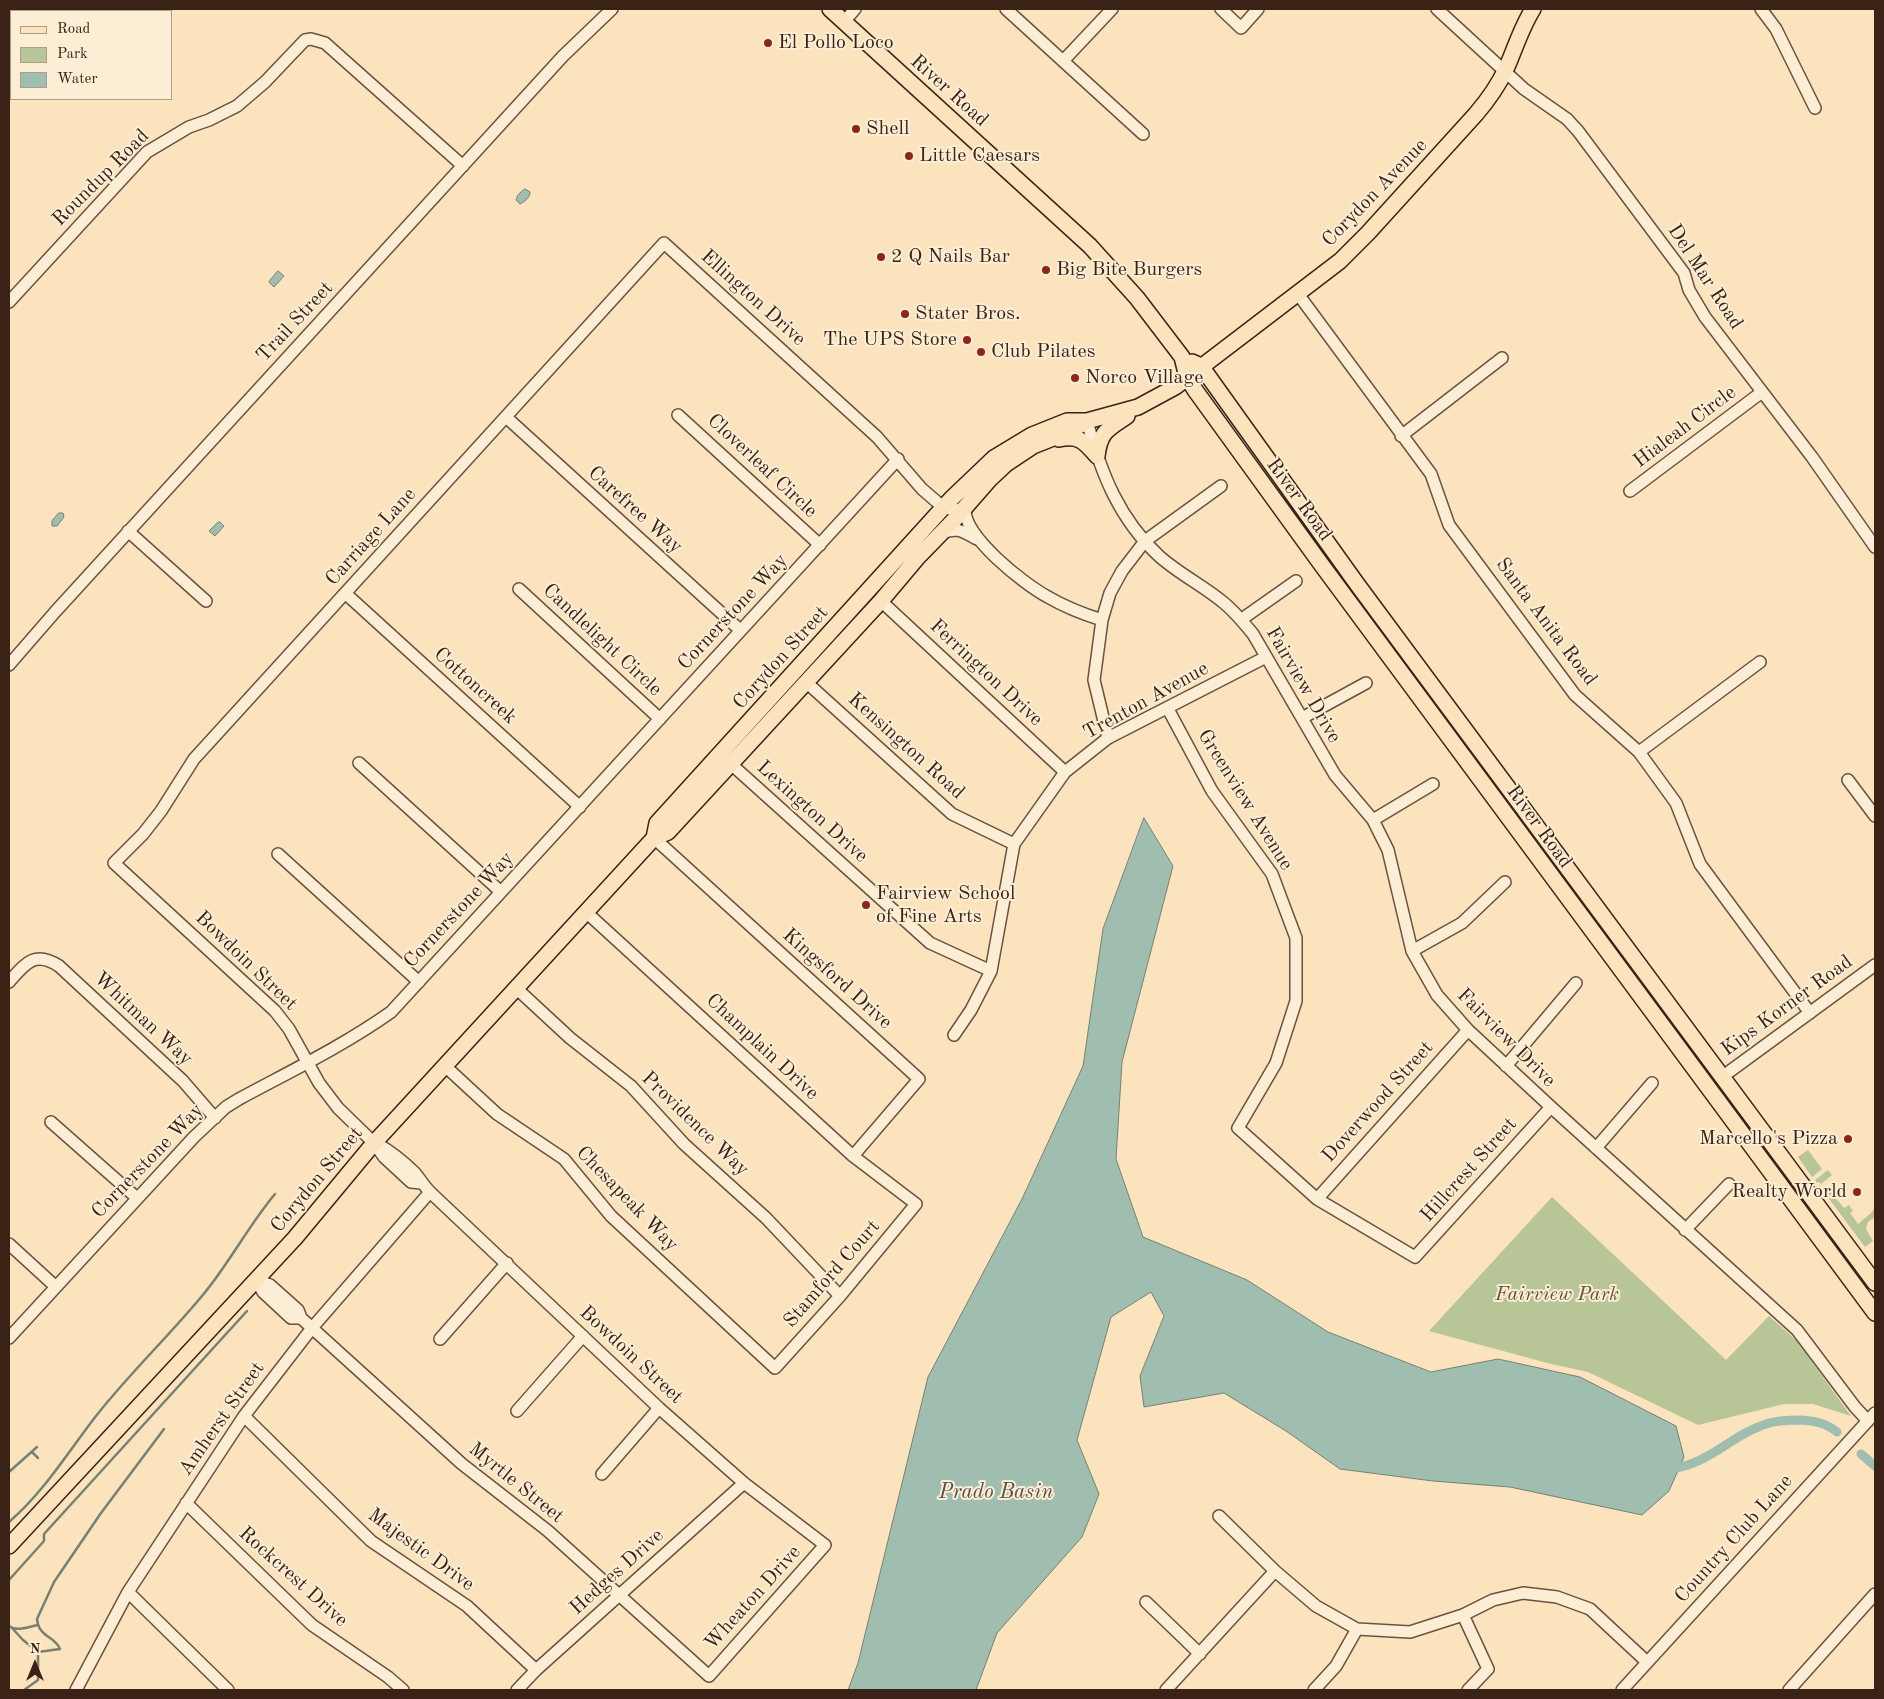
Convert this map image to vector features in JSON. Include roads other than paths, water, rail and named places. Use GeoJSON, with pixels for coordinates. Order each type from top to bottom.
{"type":"FeatureCollection","features":[{"type":"Feature","properties":{"kind":"main road","name":"River Road"},"geometry":{"type":"LineString","coordinates":[[830,9],[1090,246],[1137,298],[1182,358],[1187,377],[1326,572],[1875,1313]]}},
{"type":"Feature","properties":{"kind":"main road","name":"Corydon Avenue"},"geometry":{"type":"LineString","coordinates":[[1201,366],[1340,261],[1368,233],[1492,95],[1533,9]]}},
{"type":"Feature","properties":{"kind":"main road"},"geometry":{"type":"LineString","coordinates":[[1182,358],[1201,366]]}},
{"type":"Feature","properties":{"kind":"main road","name":"River Road"},"geometry":{"type":"LineString","coordinates":[[1201,366],[1357,584],[1875,1283]]}},
{"type":"Feature","properties":{"kind":"main road","name":"Corydon Street"},"geometry":{"type":"LineString","coordinates":[[654,838],[657,823],[944,508],[994,458],[1032,435],[1067,421],[1087,421],[1138,408],[1157,398],[1201,366]]}},
{"type":"Feature","properties":{"kind":"main road"},"geometry":{"type":"LineString","coordinates":[[1097,456],[1098,442],[1105,432],[1138,408]]}},
{"type":"Feature","properties":{"kind":"main road","name":"Corydon Street"},"geometry":{"type":"LineString","coordinates":[[9,1546],[256,1280],[374,1143],[516,988],[654,838],[668,832],[881,601],[918,557],[989,480],[1006,464],[1033,446],[1071,432],[1087,421]]}},
{"type":"Feature","properties":{"kind":"main road"},"geometry":{"type":"LineString","coordinates":[[1033,446],[1060,439],[1076,438],[1082,441],[1097,456]]}},
{"type":"Feature","properties":{"kind":"street","name":"Trail Street"},"geometry":{"type":"LineString","coordinates":[[9,665],[34,634],[562,56],[612,9]]}},
{"type":"Feature","properties":{"kind":"street"},"geometry":{"type":"LineString","coordinates":[[844,22],[855,9]]}},
{"type":"Feature","properties":{"kind":"street"},"geometry":{"type":"LineString","coordinates":[[1006,9],[1143,134]]}},
{"type":"Feature","properties":{"kind":"street"},"geometry":{"type":"LineString","coordinates":[[1063,61],[1112,9]]}},
{"type":"Feature","properties":{"kind":"street"},"geometry":{"type":"LineString","coordinates":[[1221,9],[1241,28],[1258,9]]}},
{"type":"Feature","properties":{"kind":"street","name":"Del Mar Road"},"geometry":{"type":"LineString","coordinates":[[1437,9],[1524,88],[1567,119],[1578,131],[1684,273],[1689,290],[1705,317],[1812,457],[1875,547]]}},
{"type":"Feature","properties":{"kind":"street"},"geometry":{"type":"LineString","coordinates":[[1761,9],[1776,29],[1815,108]]}},
{"type":"Feature","properties":{"kind":"street","name":"Roundup Road"},"geometry":{"type":"LineString","coordinates":[[9,302],[147,152],[188,126],[209,120],[237,106],[265,82],[305,40],[312,39],[325,43],[463,166]]}},
{"type":"Feature","properties":{"kind":"street","name":"Carriage Lane"},"geometry":{"type":"LineString","coordinates":[[114,864],[143,834],[161,811],[194,759],[664,243]]}},
{"type":"Feature","properties":{"kind":"street","name":"Ellington Drive"},"geometry":{"type":"LineString","coordinates":[[664,243],[877,437],[922,489],[944,508]]}},
{"type":"Feature","properties":{"kind":"street","name":"Santa Anita Road"},"geometry":{"type":"LineString","coordinates":[[1298,294],[1401,436],[1431,474],[1449,525],[1575,695],[1639,752],[1676,803],[1700,864],[1810,1013]]}},
{"type":"Feature","properties":{"kind":"street"},"geometry":{"type":"LineString","coordinates":[[1401,436],[1502,358]]}},
{"type":"Feature","properties":{"kind":"street","name":"Hialeah Circle"},"geometry":{"type":"LineString","coordinates":[[1630,491],[1762,392]]}},
{"type":"Feature","properties":{"kind":"street","name":"Cloverleaf Circle"},"geometry":{"type":"LineString","coordinates":[[678,414],[820,545]]}},
{"type":"Feature","properties":{"kind":"street","name":"Carefree Way"},"geometry":{"type":"LineString","coordinates":[[506,417],[740,630]]}},
{"type":"Feature","properties":{"kind":"street","name":"Fairview Drive"},"geometry":{"type":"LineString","coordinates":[[1087,421],[1097,456],[1109,487],[1120,510],[1131,526],[1160,556],[1225,604],[1242,619],[1253,634],[1315,744],[1335,775],[1373,820],[1388,850],[1412,951],[1436,995],[1468,1030],[1550,1107],[1797,1330],[1855,1407],[1872,1417]]}},
{"type":"Feature","properties":{"kind":"street","name":"Cornerstone Way"},"geometry":{"type":"LineString","coordinates":[[9,1338],[194,1137],[215,1118],[238,1099],[361,1033],[391,1012],[898,459]]}},
{"type":"Feature","properties":{"kind":"street"},"geometry":{"type":"LineString","coordinates":[[1108,738],[1094,680],[1102,620],[1110,594],[1122,571],[1145,541],[1221,486]]}},
{"type":"Feature","properties":{"kind":"street"},"geometry":{"type":"LineString","coordinates":[[944,508],[958,510],[965,507]]}},
{"type":"Feature","properties":{"kind":"street"},"geometry":{"type":"LineString","coordinates":[[965,507],[964,515],[978,540]]}},
{"type":"Feature","properties":{"kind":"street","name":"Corydon Street"},"geometry":{"type":"LineString","coordinates":[[918,557],[919,548],[941,523],[944,508]]}},
{"type":"Feature","properties":{"kind":"street"},"geometry":{"type":"LineString","coordinates":[[941,533],[958,530],[978,540],[1026,583],[1047,597],[1073,610],[1102,620]]}},
{"type":"Feature","properties":{"kind":"street"},"geometry":{"type":"LineString","coordinates":[[128,531],[206,601]]}},
{"type":"Feature","properties":{"kind":"street"},"geometry":{"type":"LineString","coordinates":[[1242,619],[1296,581]]}},
{"type":"Feature","properties":{"kind":"street","name":"Candlelight Circle"},"geometry":{"type":"LineString","coordinates":[[519,589],[660,719]]}},
{"type":"Feature","properties":{"kind":"street","name":"Cottoncreek"},"geometry":{"type":"LineString","coordinates":[[345,593],[580,807]]}},
{"type":"Feature","properties":{"kind":"street","name":"Ferrington Drive"},"geometry":{"type":"LineString","coordinates":[[881,601],[1065,772]]}},
{"type":"Feature","properties":{"kind":"street","name":"Trenton Avenue"},"geometry":{"type":"LineString","coordinates":[[954,1035],[971,1010],[991,972],[1014,844],[1065,772],[1108,738],[1168,709],[1266,657]]}},
{"type":"Feature","properties":{"kind":"street"},"geometry":{"type":"LineString","coordinates":[[1639,752],[1760,662]]}},
{"type":"Feature","properties":{"kind":"street","name":"Kensington Road"},"geometry":{"type":"LineString","coordinates":[[806,682],[952,814],[1014,844]]}},
{"type":"Feature","properties":{"kind":"street"},"geometry":{"type":"LineString","coordinates":[[1302,718],[1366,683]]}},
{"type":"Feature","properties":{"kind":"street","name":"Greenview Avenue"},"geometry":{"type":"LineString","coordinates":[[1168,709],[1212,792],[1272,874],[1296,938],[1296,1001],[1276,1063],[1238,1128],[1317,1199],[1415,1257]]}},
{"type":"Feature","properties":{"kind":"street"},"geometry":{"type":"LineString","coordinates":[[358,764],[501,892]]}},
{"type":"Feature","properties":{"kind":"street","name":"Lexington Drive"},"geometry":{"type":"LineString","coordinates":[[731,764],[930,944],[991,972]]}},
{"type":"Feature","properties":{"kind":"street"},"geometry":{"type":"LineString","coordinates":[[1848,780],[1875,816]]}},
{"type":"Feature","properties":{"kind":"street"},"geometry":{"type":"LineString","coordinates":[[1373,820],[1434,784]]}},
{"type":"Feature","properties":{"kind":"street","name":"Kingsford Drive"},"geometry":{"type":"LineString","coordinates":[[654,838],[919,1078],[853,1156]]}},
{"type":"Feature","properties":{"kind":"street"},"geometry":{"type":"LineString","coordinates":[[278,854],[419,982]]}},
{"type":"Feature","properties":{"kind":"street","name":"Bowdoin Street"},"geometry":{"type":"LineString","coordinates":[[114,864],[275,1011],[289,1029],[320,1083],[338,1108],[374,1143],[384,1157],[411,1182],[420,1183],[430,1192],[659,1408],[744,1483],[825,1545]]}},
{"type":"Feature","properties":{"kind":"street"},"geometry":{"type":"LineString","coordinates":[[1412,951],[1462,923],[1505,882]]}},
{"type":"Feature","properties":{"kind":"street","name":"Champlain Drive"},"geometry":{"type":"LineString","coordinates":[[586,912],[853,1156],[916,1204]]}},
{"type":"Feature","properties":{"kind":"street","name":"Whitman Way"},"geometry":{"type":"LineString","coordinates":[[9,982],[28,961],[39,958],[50,960],[59,966],[183,1081],[215,1118]]}},
{"type":"Feature","properties":{"kind":"street","name":"Kips Korner Road"},"geometry":{"type":"LineString","coordinates":[[1722,1077],[1875,965]]}},
{"type":"Feature","properties":{"kind":"street"},"geometry":{"type":"LineString","coordinates":[[1506,1066],[1576,983]]}},
{"type":"Feature","properties":{"kind":"street","name":"Providence Way"},"geometry":{"type":"LineString","coordinates":[[516,988],[570,1038],[631,1086],[684,1144],[766,1218],[840,1296]]}},
{"type":"Feature","properties":{"kind":"street","name":"Doverwood Street"},"geometry":{"type":"LineString","coordinates":[[1317,1199],[1468,1030]]}},
{"type":"Feature","properties":{"kind":"street","name":"Chesapeak Way"},"geometry":{"type":"LineString","coordinates":[[445,1066],[497,1114],[564,1159],[611,1216],[775,1368]]}},
{"type":"Feature","properties":{"kind":"street"},"geometry":{"type":"LineString","coordinates":[[1596,1148],[1652,1083]]}},
{"type":"Feature","properties":{"kind":"street","name":"Hillcrest Street"},"geometry":{"type":"LineString","coordinates":[[1415,1257],[1550,1107]]}},
{"type":"Feature","properties":{"kind":"street"},"geometry":{"type":"LineString","coordinates":[[52,1122],[137,1198]]}},
{"type":"Feature","properties":{"kind":"street"},"geometry":{"type":"LineString","coordinates":[[1685,1230],[1729,1184]]}},
{"type":"Feature","properties":{"kind":"street","name":"Amherst Street"},"geometry":{"type":"LineString","coordinates":[[76,1690],[128,1592],[244,1416],[312,1328],[430,1192]]}},
{"type":"Feature","properties":{"kind":"street","name":"Stamford Court"},"geometry":{"type":"LineString","coordinates":[[775,1368],[840,1296],[916,1204]]}},
{"type":"Feature","properties":{"kind":"street"},"geometry":{"type":"LineString","coordinates":[[9,1244],[56,1287]]}},
{"type":"Feature","properties":{"kind":"street"},"geometry":{"type":"LineString","coordinates":[[440,1339],[507,1263]]}},
{"type":"Feature","properties":{"kind":"street","name":"Myrtle Street"},"geometry":{"type":"LineString","coordinates":[[256,1280],[264,1292],[291,1318],[301,1318],[462,1464],[548,1532],[709,1676]]}},
{"type":"Feature","properties":{"kind":"street"},"geometry":{"type":"LineString","coordinates":[[517,1411],[583,1336]]}},
{"type":"Feature","properties":{"kind":"street"},"geometry":{"type":"LineString","coordinates":[[602,1474],[659,1408]]}},
{"type":"Feature","properties":{"kind":"street","name":"Majestic Drive"},"geometry":{"type":"LineString","coordinates":[[244,1416],[371,1541],[467,1606],[536,1670]]}},
{"type":"Feature","properties":{"kind":"street","name":"Country Club Lane"},"geometry":{"type":"LineString","coordinates":[[1622,1690],[1872,1417]]}},
{"type":"Feature","properties":{"kind":"street","name":"Hedges Drive"},"geometry":{"type":"LineString","coordinates":[[517,1690],[536,1670],[619,1594],[744,1483]]}},
{"type":"Feature","properties":{"kind":"street","name":"Rockcrest Drive"},"geometry":{"type":"LineString","coordinates":[[186,1503],[312,1625],[388,1677],[403,1690]]}},
{"type":"Feature","properties":{"kind":"street"},"geometry":{"type":"LineString","coordinates":[[1219,1516],[1275,1571],[1316,1606],[1357,1629],[1410,1632],[1464,1615],[1493,1600],[1523,1594],[1557,1597],[1590,1609],[1647,1662]]}},
{"type":"Feature","properties":{"kind":"street","name":"Wheaton Drive"},"geometry":{"type":"LineString","coordinates":[[709,1676],[825,1545]]}},
{"type":"Feature","properties":{"kind":"street"},"geometry":{"type":"LineString","coordinates":[[1166,1690],[1275,1571]]}},
{"type":"Feature","properties":{"kind":"street"},"geometry":{"type":"LineString","coordinates":[[128,1592],[228,1690]]}},
{"type":"Feature","properties":{"kind":"street"},"geometry":{"type":"LineString","coordinates":[[1790,1690],[1875,1594]]}},
{"type":"Feature","properties":{"kind":"street"},"geometry":{"type":"LineString","coordinates":[[1146,1602],[1200,1654]]}},
{"type":"Feature","properties":{"kind":"street"},"geometry":{"type":"LineString","coordinates":[[1464,1615],[1488,1669],[1468,1690]]}},
{"type":"Feature","properties":{"kind":"street"},"geometry":{"type":"LineString","coordinates":[[1314,1690],[1336,1666],[1357,1629]]}},
{"type":"Feature","properties":{"kind":"water"},"geometry":{"type":"Polygon","coordinates":[[[525,189],[530,194],[520,204],[516,200],[518,195],[525,189]]]}},
{"type":"Feature","properties":{"kind":"water"},"geometry":{"type":"Polygon","coordinates":[[[278,271],[284,276],[274,287],[269,282],[278,271]]]}},
{"type":"Feature","properties":{"kind":"water"},"geometry":{"type":"Polygon","coordinates":[[[59,513],[63,513],[64,517],[57,526],[52,526],[52,521],[59,513]]]}},
{"type":"Feature","properties":{"kind":"water"},"geometry":{"type":"Polygon","coordinates":[[[220,522],[224,526],[215,536],[209,531],[220,522]]]}},
{"type":"Feature","properties":{"kind":"water","name":"Prado Basin"},"geometry":{"type":"Polygon","coordinates":[[[1144,818],[1173,866],[1122,1062],[1116,1159],[1143,1237],[1247,1280],[1328,1332],[1431,1372],[1498,1359],[1580,1377],[1676,1426],[1684,1457],[1669,1491],[1642,1515],[1510,1487],[1433,1481],[1340,1469],[1286,1431],[1224,1393],[1144,1407],[1140,1376],[1164,1316],[1151,1292],[1111,1317],[1077,1440],[1099,1494],[1082,1537],[997,1633],[976,1690],[848,1690],[858,1663],[928,1377],[1022,1199],[1083,1066],[1103,929],[1144,818]]]}},
{"type":"Feature","properties":{"kind":"waterway"},"geometry":{"type":"LineString","coordinates":[[9,1522],[45,1485],[109,1400],[202,1296],[275,1194]]}},
{"type":"Feature","properties":{"kind":"waterway"},"geometry":{"type":"LineString","coordinates":[[9,1580],[44,1541],[44,1534],[247,1311]]}},
{"type":"Feature","properties":{"kind":"waterway"},"geometry":{"type":"LineString","coordinates":[[1669,1469],[1696,1462],[1753,1429],[1775,1422],[1792,1420],[1811,1421],[1820,1423],[1837,1432]]}},
{"type":"Feature","properties":{"kind":"waterway"},"geometry":{"type":"LineString","coordinates":[[24,1690],[38,1680],[38,1652],[60,1649],[41,1630],[37,1619],[54,1582],[101,1513],[164,1429]]}},
{"type":"Feature","properties":{"kind":"waterway"},"geometry":{"type":"LineString","coordinates":[[9,1472],[37,1447]]}},
{"type":"Feature","properties":{"kind":"waterway"},"geometry":{"type":"LineString","coordinates":[[32,1452],[38,1458]]}},
{"type":"Feature","properties":{"kind":"waterway"},"geometry":{"type":"LineString","coordinates":[[1861,1454],[1875,1466]]}},
{"type":"Feature","properties":{"kind":"waterway"},"geometry":{"type":"LineString","coordinates":[[9,1626],[19,1629],[38,1625]]}},
{"type":"Feature","properties":{"kind":"waterway"},"geometry":{"type":"LineString","coordinates":[[12,1628],[38,1652]]}},
{"type":"Feature","properties":{"kind":"place","name":"El Pollo Loco"},"geometry":{"type":"Point","coordinates":[768,43]}},
{"type":"Feature","properties":{"kind":"place","name":"Shell"},"geometry":{"type":"Point","coordinates":[856,129]}},
{"type":"Feature","properties":{"kind":"place","name":"Little Caesars"},"geometry":{"type":"Point","coordinates":[909,156]}},
{"type":"Feature","properties":{"kind":"place","name":"2 Q Nails Bar"},"geometry":{"type":"Point","coordinates":[881,257]}},
{"type":"Feature","properties":{"kind":"place","name":"Big Bite Burgers"},"geometry":{"type":"Point","coordinates":[1046,270]}},
{"type":"Feature","properties":{"kind":"place","name":"Stater Bros."},"geometry":{"type":"Point","coordinates":[905,314]}},
{"type":"Feature","properties":{"kind":"place","name":"The UPS Store"},"geometry":{"type":"Point","coordinates":[967,340]}},
{"type":"Feature","properties":{"kind":"place","name":"Club Pilates"},"geometry":{"type":"Point","coordinates":[981,352]}},
{"type":"Feature","properties":{"kind":"place","name":"Norco Village"},"geometry":{"type":"Point","coordinates":[1075,378]}},
{"type":"Feature","properties":{"kind":"place","name":"Fairview School of Fine Arts"},"geometry":{"type":"Point","coordinates":[866,905]}},
{"type":"Feature","properties":{"kind":"place","name":"Marcello's Pizza"},"geometry":{"type":"Point","coordinates":[1848,1139]}},
{"type":"Feature","properties":{"kind":"place","name":"Realty World"},"geometry":{"type":"Point","coordinates":[1857,1192]}},
{"type":"Feature","properties":{"kind":"park label","name":"Fairview Park"},"geometry":{"type":"Point","coordinates":[1557,1295]}}]}
